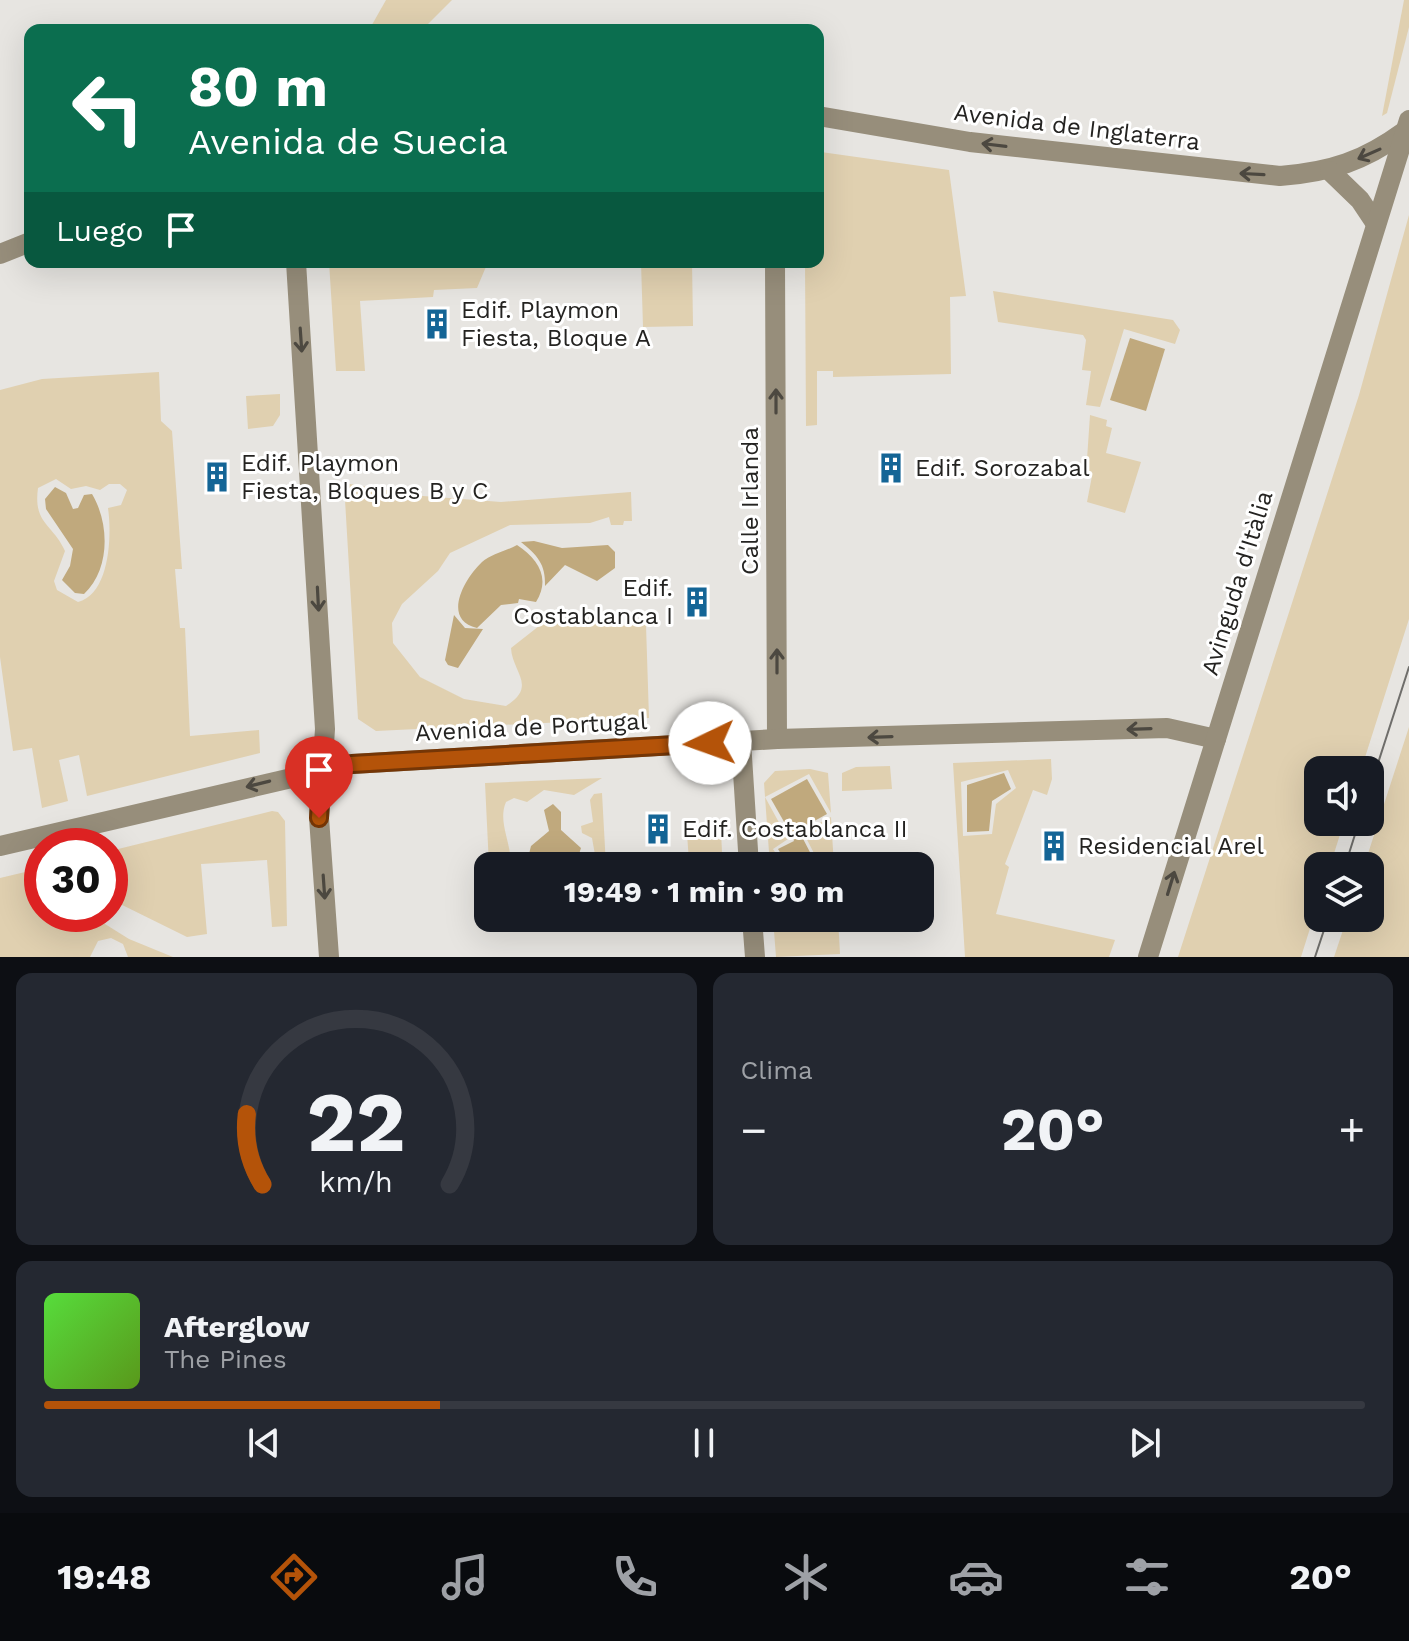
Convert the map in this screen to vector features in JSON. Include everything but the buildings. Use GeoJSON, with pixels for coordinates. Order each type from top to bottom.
{"type":"FeatureCollection","features":[{"type":"Feature","properties":{"kind":"street","name":"Avenida de Inglaterra"},"geometry":{"type":"LineString","coordinates":[[824,117],[970,142],[1239,174],[1280,176],[1330,171],[1378,151],[1407,126]]}},
{"type":"Feature","properties":{"kind":"street","name":"Avinguda d'Itàlia"},"geometry":{"type":"LineString","coordinates":[[1148,957],[1407,126]]}},
{"type":"Feature","properties":{"kind":"street"},"geometry":{"type":"LineString","coordinates":[[1330,171],[1360,200],[1376,224]]}},
{"type":"Feature","properties":{"kind":"street"},"geometry":{"type":"LineString","coordinates":[[0,254],[24,244]]}},
{"type":"Feature","properties":{"kind":"street"},"geometry":{"type":"LineString","coordinates":[[296,268],[325,729],[319,818],[329,957]]}},
{"type":"Feature","properties":{"kind":"street","name":"Calle Irlanda"},"geometry":{"type":"LineString","coordinates":[[775,268],[777,739]]}},
{"type":"Feature","properties":{"kind":"street","name":"Avenida de Portugal"},"geometry":{"type":"LineString","coordinates":[[0,846],[352,764],[777,739],[1167,728],[1216,739]]}},
{"type":"Feature","properties":{"kind":"street"},"geometry":{"type":"LineString","coordinates":[[741,741],[748,852]]}},
{"type":"Feature","properties":{"kind":"street"},"geometry":{"type":"LineString","coordinates":[[753,932],[755,957]]}},
{"type":"Feature","properties":{"kind":"shaded area"},"geometry":{"type":"Polygon","coordinates":[[[386,0],[452,0],[428,24],[372,24],[386,0]]]}},
{"type":"Feature","properties":{"kind":"shaded area"},"geometry":{"type":"Polygon","coordinates":[[[1404,0],[1409,0],[1409,27],[1387,113],[1382,116],[1404,0]]]}},
{"type":"Feature","properties":{"kind":"shaded area"},"geometry":{"type":"Polygon","coordinates":[[[824,152],[949,170],[966,296],[950,297],[951,374],[833,377],[833,371],[817,371],[817,425],[806,426],[805,268],[824,268],[824,152]]]}},
{"type":"Feature","properties":{"kind":"shaded area"},"geometry":{"type":"Polygon","coordinates":[[[1409,215],[1409,619],[1365,756],[1304,756],[1304,836],[1340,836],[1334,852],[1304,852],[1304,932],[1309,932],[1301,957],[1178,957],[1359,395],[1409,215]]]}},
{"type":"Feature","properties":{"kind":"shaded area"},"geometry":{"type":"Polygon","coordinates":[[[329,268],[485,268],[477,288],[434,290],[433,297],[360,301],[365,371],[336,371],[329,268]]]}},
{"type":"Feature","properties":{"kind":"shaded area"},"geometry":{"type":"Polygon","coordinates":[[[641,268],[692,268],[693,326],[643,327],[641,268]]]}},
{"type":"Feature","properties":{"kind":"shaded area"},"geometry":{"type":"Polygon","coordinates":[[[993,291],[1173,320],[1180,330],[1175,344],[1124,329],[1100,407],[1086,405],[1091,371],[1082,370],[1086,340],[1083,335],[998,322],[993,291]]]}},
{"type":"Feature","properties":{"kind":"shaded area"},"geometry":{"type":"Polygon","coordinates":[[[1130,338],[1165,349],[1146,411],[1110,400],[1130,338]]]}},
{"type":"Feature","properties":{"kind":"shaded area"},"geometry":{"type":"Polygon","coordinates":[[[159,372],[161,421],[172,431],[182,569],[175,569],[180,628],[185,628],[190,736],[259,730],[260,753],[87,796],[79,755],[59,760],[68,801],[42,808],[32,748],[13,751],[0,657],[0,390],[42,379],[159,372]],[[56,479],[38,488],[37,500],[41,517],[65,551],[54,581],[57,590],[78,602],[89,597],[103,576],[109,547],[108,508],[121,505],[127,490],[120,484],[109,484],[100,490],[86,486],[71,489],[56,479]]]}},
{"type":"Feature","properties":{"kind":"shaded area"},"geometry":{"type":"Polygon","coordinates":[[[280,394],[280,415],[273,426],[248,429],[246,396],[280,394]]]}},
{"type":"Feature","properties":{"kind":"shaded area"},"geometry":{"type":"Polygon","coordinates":[[[1090,415],[1107,420],[1106,426],[1112,428],[1106,453],[1141,462],[1125,513],[1087,502],[1092,476],[1086,474],[1090,415]]]}},
{"type":"Feature","properties":{"kind":"shaded area"},"geometry":{"type":"Polygon","coordinates":[[[344,483],[423,496],[501,502],[631,492],[632,521],[624,521],[623,525],[611,525],[609,517],[590,523],[510,525],[450,553],[438,571],[402,604],[392,623],[393,643],[420,677],[464,699],[506,706],[515,699],[522,685],[511,648],[539,626],[549,622],[572,624],[588,619],[602,626],[646,625],[649,718],[376,731],[358,719],[344,483]]]}},
{"type":"Feature","properties":{"kind":"shaded area"},"geometry":{"type":"Polygon","coordinates":[[[55,487],[66,493],[73,509],[78,508],[84,495],[92,494],[102,519],[103,560],[93,584],[84,594],[75,593],[62,580],[70,566],[73,549],[46,509],[45,499],[55,487]]]}},
{"type":"Feature","properties":{"kind":"shaded area"},"geometry":{"type":"Polygon","coordinates":[[[534,541],[562,548],[608,545],[615,552],[615,568],[597,581],[565,565],[545,586],[539,561],[521,542],[534,541]]]}},
{"type":"Feature","properties":{"kind":"shaded area"},"geometry":{"type":"Polygon","coordinates":[[[517,545],[531,556],[540,570],[542,585],[536,602],[519,599],[518,603],[501,605],[477,628],[466,624],[458,608],[468,579],[486,559],[517,545]]]}},
{"type":"Feature","properties":{"kind":"shaded area"},"geometry":{"type":"Polygon","coordinates":[[[454,615],[465,628],[483,629],[458,668],[448,665],[445,660],[454,615]]]}},
{"type":"Feature","properties":{"kind":"shaded area"},"geometry":{"type":"Polygon","coordinates":[[[1409,727],[1409,957],[1334,957],[1342,932],[1384,932],[1384,852],[1369,852],[1374,836],[1384,836],[1384,804],[1409,727]]]}},
{"type":"Feature","properties":{"kind":"shaded area"},"geometry":{"type":"Polygon","coordinates":[[[1051,759],[1052,779],[1047,795],[1033,790],[1005,864],[1009,867],[996,914],[1115,940],[1109,957],[965,957],[953,763],[1051,759]],[[1008,770],[961,782],[963,836],[992,834],[996,804],[1016,788],[1008,770]]]}},
{"type":"Feature","properties":{"kind":"shaded area"},"geometry":{"type":"Polygon","coordinates":[[[890,766],[892,789],[842,791],[842,773],[856,767],[890,766]]]}},
{"type":"Feature","properties":{"kind":"shaded area"},"geometry":{"type":"Polygon","coordinates":[[[810,769],[828,773],[831,813],[809,774],[765,797],[764,783],[775,771],[810,769]]]}},
{"type":"Feature","properties":{"kind":"shaded area"},"geometry":{"type":"Polygon","coordinates":[[[1004,773],[1011,789],[992,801],[989,831],[967,832],[967,785],[1004,773]]]}},
{"type":"Feature","properties":{"kind":"shaded area"},"geometry":{"type":"Polygon","coordinates":[[[602,778],[574,795],[544,790],[527,802],[514,798],[506,802],[503,818],[509,852],[488,852],[485,783],[602,778]]]}},
{"type":"Feature","properties":{"kind":"shaded area"},"geometry":{"type":"Polygon","coordinates":[[[807,779],[827,814],[791,834],[771,799],[807,779]]]}},
{"type":"Feature","properties":{"kind":"shaded area"},"geometry":{"type":"Polygon","coordinates":[[[602,793],[605,852],[594,852],[592,838],[582,833],[581,826],[593,822],[590,800],[594,794],[602,793]]]}},
{"type":"Feature","properties":{"kind":"shaded area"},"geometry":{"type":"Polygon","coordinates":[[[765,797],[788,839],[773,849],[775,852],[769,852],[765,797]]]}},
{"type":"Feature","properties":{"kind":"shaded area"},"geometry":{"type":"Polygon","coordinates":[[[553,804],[561,812],[561,830],[581,848],[580,852],[530,852],[531,846],[549,831],[544,810],[553,804]]]}},
{"type":"Feature","properties":{"kind":"shaded area"},"geometry":{"type":"Polygon","coordinates":[[[278,812],[285,821],[287,926],[272,927],[267,860],[201,864],[207,934],[187,937],[128,908],[128,847],[278,812]]]}},
{"type":"Feature","properties":{"kind":"shaded area"},"geometry":{"type":"Polygon","coordinates":[[[831,817],[833,852],[813,852],[803,832],[831,817]]]}},
{"type":"Feature","properties":{"kind":"shaded area"},"geometry":{"type":"Polygon","coordinates":[[[721,832],[722,852],[688,852],[687,834],[721,832]]]}},
{"type":"Feature","properties":{"kind":"shaded area"},"geometry":{"type":"Polygon","coordinates":[[[800,833],[810,852],[780,852],[778,849],[794,841],[792,836],[800,833]]]}},
{"type":"Feature","properties":{"kind":"shaded area"},"geometry":{"type":"Polygon","coordinates":[[[24,872],[24,932],[118,932],[173,957],[128,957],[123,944],[111,938],[98,941],[90,957],[0,957],[0,878],[24,872]]]}},
{"type":"Feature","properties":{"kind":"shaded area"},"geometry":{"type":"Polygon","coordinates":[[[774,932],[839,932],[840,954],[776,957],[774,932]]]}},
{"type":"Feature","properties":{"kind":"tram line"},"geometry":{"type":"LineString","coordinates":[[1380,756],[1409,667]]}},
{"type":"Feature","properties":{"kind":"tram line"},"geometry":{"type":"LineString","coordinates":[[1349,852],[1355,836]]}},
{"type":"Feature","properties":{"kind":"tram line"},"geometry":{"type":"LineString","coordinates":[[1315,957],[1323,932]]}},
{"type":"Feature","properties":{"kind":"place","name":"Edif. Playmon Fiesta, Bloque A"},"geometry":{"type":"Point","coordinates":[437,324]}},
{"type":"Feature","properties":{"kind":"place","name":"Edif. Sorozabal"},"geometry":{"type":"Point","coordinates":[891,468]}},
{"type":"Feature","properties":{"kind":"place","name":"Edif. Playmon Fiesta, Bloques B y C"},"geometry":{"type":"Point","coordinates":[217,477]}},
{"type":"Feature","properties":{"kind":"place","name":"Edif. Costablanca I"},"geometry":{"type":"Point","coordinates":[697,602]}},
{"type":"Feature","properties":{"kind":"place","name":"Edif. Costablanca II"},"geometry":{"type":"Point","coordinates":[658,829]}},
{"type":"Feature","properties":{"kind":"place","name":"Residencial Arel"},"geometry":{"type":"Point","coordinates":[1054,846]}},
{"type":"Feature","properties":{"kind":"route"},"geometry":{"type":"LineString","coordinates":[[319,818],[322,769],[352,764],[710,743]]}}]}
